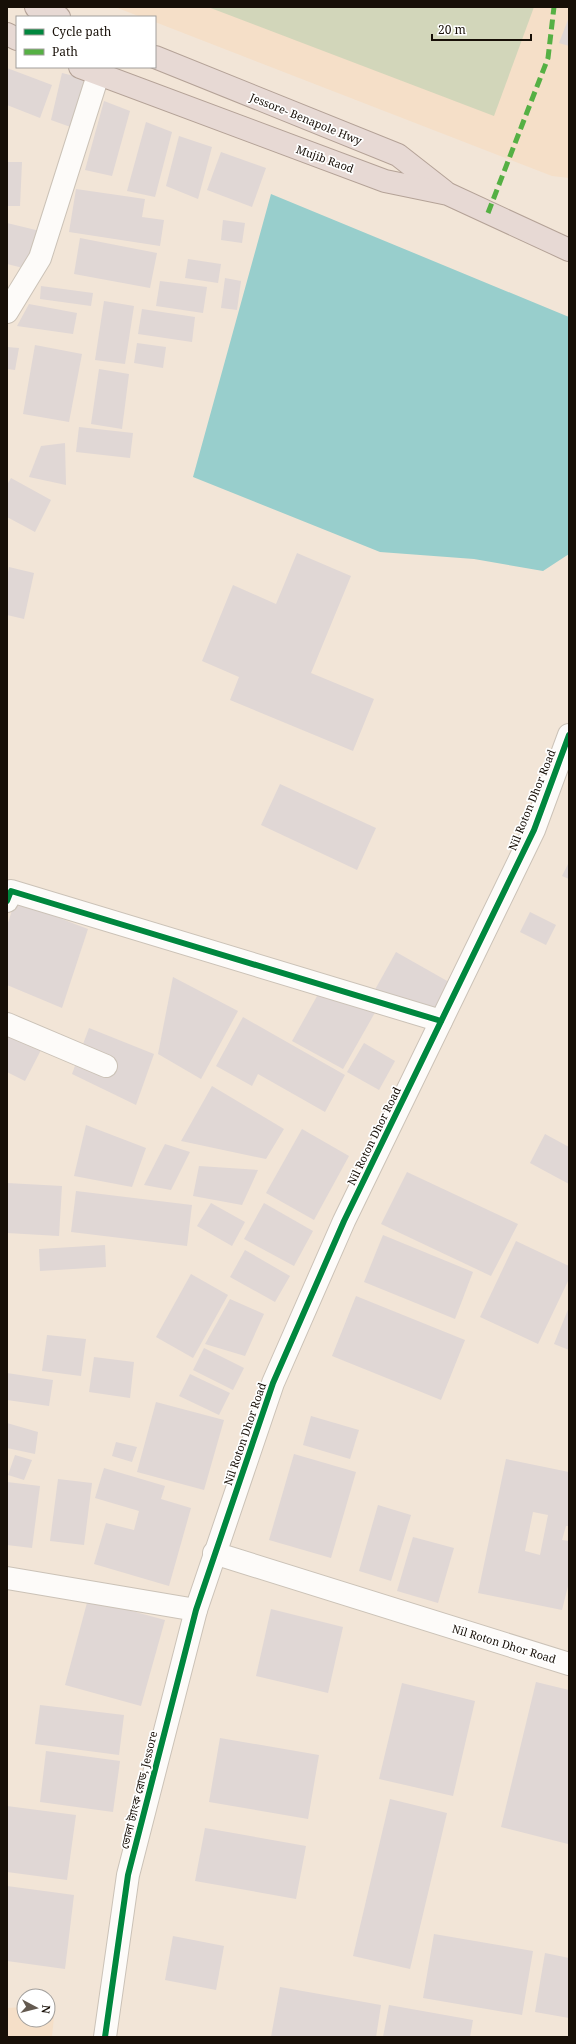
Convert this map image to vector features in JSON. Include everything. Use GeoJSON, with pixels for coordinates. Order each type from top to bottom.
{"type":"FeatureCollection","features":[{"type":"Feature","properties":{"kind":"highway"},"geometry":{"type":"LineString","coordinates":[[36,7],[58,16]]}},
{"type":"Feature","properties":{"kind":"highway","name":"Jessore- Benapole Hwy"},"geometry":{"type":"LineString","coordinates":[[156,57],[398,155],[448,194]]}},
{"type":"Feature","properties":{"kind":"highway","name":"Mujib Raod"},"geometry":{"type":"LineString","coordinates":[[89,71],[385,181],[448,194],[569,250]]}},
{"type":"Feature","properties":{"kind":"street"},"geometry":{"type":"LineString","coordinates":[[7,312],[40,258],[89,71]]}},
{"type":"Feature","properties":{"kind":"street","name":"Nil Roton Dhor Road"},"geometry":{"type":"LineString","coordinates":[[569,735],[534,830],[344,1221],[273,1383],[214,1553],[569,1664]]}},
{"type":"Feature","properties":{"kind":"street"},"geometry":{"type":"LineString","coordinates":[[7,901],[11,891],[441,1021]]}},
{"type":"Feature","properties":{"kind":"street"},"geometry":{"type":"LineString","coordinates":[[7,1024],[106,1066]]}},
{"type":"Feature","properties":{"kind":"street","name":"ভোলা ট্যাংক রোড, Jessore"},"geometry":{"type":"LineString","coordinates":[[105,2037],[128,1875],[196,1610],[214,1553]]}},
{"type":"Feature","properties":{"kind":"street"},"geometry":{"type":"LineString","coordinates":[[7,1578],[196,1610]]}},
{"type":"Feature","properties":{"kind":"shaded area"},"geometry":{"type":"Polygon","coordinates":[[[115,7],[569,7],[569,178],[552,176],[156,22],[156,16],[138,16],[115,7]]]}},
{"type":"Feature","properties":{"kind":"shaded area"},"geometry":{"type":"Polygon","coordinates":[[[16,2007],[16,2028],[53,2028],[52,2037],[7,2037],[7,2008],[16,2007]]]}},
{"type":"Feature","properties":{"kind":"green space"},"geometry":{"type":"Polygon","coordinates":[[[208,7],[534,7],[494,116],[208,7]]]}},
{"type":"Feature","properties":{"kind":"water"},"geometry":{"type":"Polygon","coordinates":[[[271,194],[569,317],[569,554],[543,571],[474,559],[380,552],[193,477],[271,194]]]}},
{"type":"Feature","properties":{"kind":"building"},"geometry":{"type":"Polygon","coordinates":[[[569,17],[569,46],[559,43],[569,17]]]}},
{"type":"Feature","properties":{"kind":"building"},"geometry":{"type":"Polygon","coordinates":[[[7,68],[52,85],[40,118],[7,105],[7,68]]]}},
{"type":"Feature","properties":{"kind":"building"},"geometry":{"type":"Polygon","coordinates":[[[62,73],[91,80],[76,129],[51,120],[62,73]]]}},
{"type":"Feature","properties":{"kind":"building"},"geometry":{"type":"Polygon","coordinates":[[[104,101],[130,111],[112,176],[85,170],[104,101]]]}},
{"type":"Feature","properties":{"kind":"building"},"geometry":{"type":"Polygon","coordinates":[[[146,122],[172,132],[155,197],[127,191],[146,122]]]}},
{"type":"Feature","properties":{"kind":"building"},"geometry":{"type":"Polygon","coordinates":[[[179,136],[212,147],[198,199],[166,186],[179,136]]]}},
{"type":"Feature","properties":{"kind":"building"},"geometry":{"type":"Polygon","coordinates":[[[221,152],[266,168],[252,207],[207,190],[221,152]]]}},
{"type":"Feature","properties":{"kind":"building"},"geometry":{"type":"Polygon","coordinates":[[[7,162],[22,162],[20,206],[7,206],[7,162]]]}},
{"type":"Feature","properties":{"kind":"building"},"geometry":{"type":"Polygon","coordinates":[[[76,189],[145,199],[142,217],[164,220],[160,246],[69,232],[76,189]]]}},
{"type":"Feature","properties":{"kind":"building"},"geometry":{"type":"Polygon","coordinates":[[[223,220],[245,223],[242,243],[221,240],[223,220]]]}},
{"type":"Feature","properties":{"kind":"building"},"geometry":{"type":"Polygon","coordinates":[[[7,223],[40,231],[23,268],[7,264],[7,223]]]}},
{"type":"Feature","properties":{"kind":"building"},"geometry":{"type":"Polygon","coordinates":[[[80,238],[157,253],[150,288],[74,274],[80,238]]]}},
{"type":"Feature","properties":{"kind":"building"},"geometry":{"type":"Polygon","coordinates":[[[188,259],[221,264],[218,283],[185,278],[188,259]]]}},
{"type":"Feature","properties":{"kind":"building"},"geometry":{"type":"Polygon","coordinates":[[[225,278],[241,281],[237,310],[221,308],[225,278]]]}},
{"type":"Feature","properties":{"kind":"building"},"geometry":{"type":"Polygon","coordinates":[[[160,281],[207,287],[203,313],[156,306],[160,281]]]}},
{"type":"Feature","properties":{"kind":"building"},"geometry":{"type":"Polygon","coordinates":[[[41,286],[93,293],[91,306],[40,299],[41,286]]]}},
{"type":"Feature","properties":{"kind":"building"},"geometry":{"type":"Polygon","coordinates":[[[104,301],[134,306],[125,364],[95,360],[104,301]]]}},
{"type":"Feature","properties":{"kind":"building"},"geometry":{"type":"Polygon","coordinates":[[[29,304],[77,313],[73,334],[17,326],[29,304]]]}},
{"type":"Feature","properties":{"kind":"building"},"geometry":{"type":"Polygon","coordinates":[[[142,309],[195,317],[192,342],[138,334],[142,309]]]}},
{"type":"Feature","properties":{"kind":"building"},"geometry":{"type":"Polygon","coordinates":[[[137,343],[166,347],[163,368],[134,363],[137,343]]]}},
{"type":"Feature","properties":{"kind":"building"},"geometry":{"type":"Polygon","coordinates":[[[35,345],[82,354],[69,422],[23,414],[35,345]]]}},
{"type":"Feature","properties":{"kind":"building"},"geometry":{"type":"Polygon","coordinates":[[[7,347],[19,348],[15,370],[7,369],[7,347]]]}},
{"type":"Feature","properties":{"kind":"building"},"geometry":{"type":"Polygon","coordinates":[[[99,369],[129,374],[122,429],[91,424],[99,369]]]}},
{"type":"Feature","properties":{"kind":"building"},"geometry":{"type":"Polygon","coordinates":[[[79,427],[133,433],[130,458],[76,452],[79,427]]]}},
{"type":"Feature","properties":{"kind":"building"},"geometry":{"type":"Polygon","coordinates":[[[65,443],[66,485],[29,477],[41,446],[65,443]]]}},
{"type":"Feature","properties":{"kind":"building"},"geometry":{"type":"Polygon","coordinates":[[[11,478],[51,500],[35,532],[7,517],[7,485],[11,478]]]}},
{"type":"Feature","properties":{"kind":"building"},"geometry":{"type":"Polygon","coordinates":[[[297,553],[351,576],[311,673],[374,699],[353,751],[230,700],[239,677],[202,661],[233,585],[276,604],[297,553]]]}},
{"type":"Feature","properties":{"kind":"building"},"geometry":{"type":"Polygon","coordinates":[[[9,567],[34,573],[24,619],[7,615],[7,578],[9,567]]]}},
{"type":"Feature","properties":{"kind":"building"},"geometry":{"type":"Polygon","coordinates":[[[280,784],[376,828],[357,870],[261,825],[280,784]]]}},
{"type":"Feature","properties":{"kind":"building"},"geometry":{"type":"Polygon","coordinates":[[[569,862],[569,879],[562,876],[569,862]]]}},
{"type":"Feature","properties":{"kind":"building"},"geometry":{"type":"Polygon","coordinates":[[[15,901],[88,929],[62,1008],[7,985],[7,926],[15,901]]]}},
{"type":"Feature","properties":{"kind":"building"},"geometry":{"type":"Polygon","coordinates":[[[530,912],[556,925],[546,945],[520,932],[530,912]]]}},
{"type":"Feature","properties":{"kind":"building"},"geometry":{"type":"Polygon","coordinates":[[[396,952],[449,982],[426,1025],[372,995],[396,952]]]}},
{"type":"Feature","properties":{"kind":"building"},"geometry":{"type":"Polygon","coordinates":[[[173,977],[238,1011],[201,1079],[158,1054],[173,977]]]}},
{"type":"Feature","properties":{"kind":"building"},"geometry":{"type":"Polygon","coordinates":[[[326,980],[377,1009],[343,1069],[292,1041],[326,980]]]}},
{"type":"Feature","properties":{"kind":"building"},"geometry":{"type":"Polygon","coordinates":[[[243,1017],[345,1075],[325,1112],[258,1074],[252,1086],[216,1066],[243,1017]]]}},
{"type":"Feature","properties":{"kind":"building"},"geometry":{"type":"Polygon","coordinates":[[[89,1028],[154,1054],[136,1105],[72,1074],[89,1028]]]}},
{"type":"Feature","properties":{"kind":"building"},"geometry":{"type":"Polygon","coordinates":[[[7,1033],[41,1050],[25,1081],[7,1072],[7,1033]]]}},
{"type":"Feature","properties":{"kind":"building"},"geometry":{"type":"Polygon","coordinates":[[[364,1043],[395,1061],[379,1090],[347,1072],[364,1043]]]}},
{"type":"Feature","properties":{"kind":"building"},"geometry":{"type":"Polygon","coordinates":[[[212,1086],[284,1129],[266,1159],[181,1141],[212,1086]]]}},
{"type":"Feature","properties":{"kind":"building"},"geometry":{"type":"Polygon","coordinates":[[[86,1125],[146,1148],[132,1187],[74,1176],[86,1125]]]}},
{"type":"Feature","properties":{"kind":"building"},"geometry":{"type":"Polygon","coordinates":[[[302,1129],[349,1156],[314,1220],[266,1193],[302,1129]]]}},
{"type":"Feature","properties":{"kind":"building"},"geometry":{"type":"Polygon","coordinates":[[[545,1134],[569,1147],[569,1184],[530,1163],[545,1134]]]}},
{"type":"Feature","properties":{"kind":"building"},"geometry":{"type":"Polygon","coordinates":[[[165,1144],[190,1152],[171,1190],[144,1185],[165,1144]]]}},
{"type":"Feature","properties":{"kind":"building"},"geometry":{"type":"Polygon","coordinates":[[[199,1166],[258,1170],[242,1205],[193,1196],[199,1166]]]}},
{"type":"Feature","properties":{"kind":"building"},"geometry":{"type":"Polygon","coordinates":[[[407,1172],[518,1224],[491,1276],[381,1224],[407,1172]]]}},
{"type":"Feature","properties":{"kind":"building"},"geometry":{"type":"Polygon","coordinates":[[[7,1183],[62,1186],[59,1236],[7,1233],[7,1183]]]}},
{"type":"Feature","properties":{"kind":"building"},"geometry":{"type":"Polygon","coordinates":[[[76,1191],[192,1205],[187,1246],[71,1232],[76,1191]]]}},
{"type":"Feature","properties":{"kind":"building"},"geometry":{"type":"Polygon","coordinates":[[[211,1203],[245,1222],[232,1246],[197,1226],[211,1203]]]}},
{"type":"Feature","properties":{"kind":"building"},"geometry":{"type":"Polygon","coordinates":[[[264,1203],[313,1231],[294,1266],[244,1239],[264,1203]]]}},
{"type":"Feature","properties":{"kind":"building"},"geometry":{"type":"Polygon","coordinates":[[[383,1235],[473,1272],[455,1319],[364,1282],[383,1235]]]}},
{"type":"Feature","properties":{"kind":"building"},"geometry":{"type":"Polygon","coordinates":[[[516,1241],[569,1266],[569,1279],[538,1344],[480,1317],[516,1241]]]}},
{"type":"Feature","properties":{"kind":"building"},"geometry":{"type":"Polygon","coordinates":[[[105,1245],[106,1267],[40,1271],[39,1249],[105,1245]]]}},
{"type":"Feature","properties":{"kind":"building"},"geometry":{"type":"Polygon","coordinates":[[[245,1250],[290,1276],[275,1302],[230,1277],[245,1250]]]}},
{"type":"Feature","properties":{"kind":"building"},"geometry":{"type":"Polygon","coordinates":[[[191,1274],[228,1295],[193,1358],[156,1337],[191,1274]]]}},
{"type":"Feature","properties":{"kind":"building"},"geometry":{"type":"Polygon","coordinates":[[[356,1296],[465,1340],[441,1400],[332,1356],[356,1296]]]}},
{"type":"Feature","properties":{"kind":"building"},"geometry":{"type":"Polygon","coordinates":[[[230,1299],[264,1314],[245,1356],[205,1344],[230,1299]]]}},
{"type":"Feature","properties":{"kind":"building"},"geometry":{"type":"Polygon","coordinates":[[[569,1307],[569,1350],[554,1344],[569,1307]]]}},
{"type":"Feature","properties":{"kind":"building"},"geometry":{"type":"Polygon","coordinates":[[[47,1335],[86,1339],[81,1376],[42,1371],[47,1335]]]}},
{"type":"Feature","properties":{"kind":"building"},"geometry":{"type":"Polygon","coordinates":[[[204,1348],[244,1368],[233,1390],[193,1370],[204,1348]]]}},
{"type":"Feature","properties":{"kind":"building"},"geometry":{"type":"Polygon","coordinates":[[[94,1357],[134,1362],[130,1398],[89,1392],[94,1357]]]}},
{"type":"Feature","properties":{"kind":"building"},"geometry":{"type":"Polygon","coordinates":[[[7,1373],[53,1380],[49,1406],[7,1400],[7,1373]]]}},
{"type":"Feature","properties":{"kind":"building"},"geometry":{"type":"Polygon","coordinates":[[[190,1374],[230,1393],[219,1415],[179,1396],[190,1374]]]}},
{"type":"Feature","properties":{"kind":"building"},"geometry":{"type":"Polygon","coordinates":[[[156,1402],[224,1420],[204,1490],[137,1472],[156,1402]]]}},
{"type":"Feature","properties":{"kind":"building"},"geometry":{"type":"Polygon","coordinates":[[[311,1416],[359,1430],[350,1459],[303,1445],[311,1416]]]}},
{"type":"Feature","properties":{"kind":"building"},"geometry":{"type":"Polygon","coordinates":[[[7,1423],[38,1432],[35,1454],[7,1448],[7,1423]]]}},
{"type":"Feature","properties":{"kind":"building"},"geometry":{"type":"Polygon","coordinates":[[[116,1442],[137,1447],[132,1462],[112,1456],[116,1442]]]}},
{"type":"Feature","properties":{"kind":"building"},"geometry":{"type":"Polygon","coordinates":[[[294,1454],[356,1472],[331,1558],[269,1540],[294,1454]]]}},
{"type":"Feature","properties":{"kind":"building"},"geometry":{"type":"Polygon","coordinates":[[[15,1455],[32,1460],[24,1480],[8,1475],[15,1455]]]}},
{"type":"Feature","properties":{"kind":"building"},"geometry":{"type":"Polygon","coordinates":[[[506,1459],[569,1472],[569,1526],[566,1526],[562,1540],[569,1541],[569,1582],[562,1610],[478,1593],[506,1459]],[[533,1512],[525,1551],[540,1555],[548,1515],[533,1512]]]}},
{"type":"Feature","properties":{"kind":"building"},"geometry":{"type":"Polygon","coordinates":[[[104,1468],[165,1486],[161,1499],[191,1508],[169,1586],[94,1564],[106,1523],[134,1530],[139,1511],[95,1498],[104,1468]]]}},
{"type":"Feature","properties":{"kind":"building"},"geometry":{"type":"Polygon","coordinates":[[[58,1479],[92,1483],[84,1545],[50,1541],[58,1479]]]}},
{"type":"Feature","properties":{"kind":"building"},"geometry":{"type":"Polygon","coordinates":[[[7,1482],[40,1486],[32,1548],[7,1545],[7,1482]]]}},
{"type":"Feature","properties":{"kind":"building"},"geometry":{"type":"Polygon","coordinates":[[[378,1505],[411,1515],[391,1581],[359,1571],[378,1505]]]}},
{"type":"Feature","properties":{"kind":"building"},"geometry":{"type":"Polygon","coordinates":[[[413,1537],[454,1548],[438,1603],[397,1591],[413,1537]]]}},
{"type":"Feature","properties":{"kind":"building"},"geometry":{"type":"Polygon","coordinates":[[[88,1599],[165,1620],[141,1706],[65,1685],[88,1599]]]}},
{"type":"Feature","properties":{"kind":"building"},"geometry":{"type":"Polygon","coordinates":[[[271,1609],[343,1627],[328,1693],[256,1676],[271,1609]]]}},
{"type":"Feature","properties":{"kind":"building"},"geometry":{"type":"Polygon","coordinates":[[[536,1682],[569,1690],[568,1844],[501,1827],[536,1682]]]}},
{"type":"Feature","properties":{"kind":"building"},"geometry":{"type":"Polygon","coordinates":[[[402,1683],[475,1701],[453,1796],[379,1779],[402,1683]]]}},
{"type":"Feature","properties":{"kind":"building"},"geometry":{"type":"Polygon","coordinates":[[[40,1705],[124,1715],[119,1755],[35,1744],[40,1705]]]}},
{"type":"Feature","properties":{"kind":"building"},"geometry":{"type":"Polygon","coordinates":[[[220,1738],[319,1755],[308,1819],[209,1802],[220,1738]]]}},
{"type":"Feature","properties":{"kind":"building"},"geometry":{"type":"Polygon","coordinates":[[[46,1751],[120,1761],[113,1812],[40,1802],[46,1751]]]}},
{"type":"Feature","properties":{"kind":"building"},"geometry":{"type":"Polygon","coordinates":[[[390,1799],[447,1813],[410,1969],[353,1956],[390,1799]]]}},
{"type":"Feature","properties":{"kind":"building"},"geometry":{"type":"Polygon","coordinates":[[[7,1806],[76,1815],[67,1880],[7,1872],[7,1806]]]}},
{"type":"Feature","properties":{"kind":"building"},"geometry":{"type":"Polygon","coordinates":[[[205,1828],[306,1846],[296,1899],[195,1881],[205,1828]]]}},
{"type":"Feature","properties":{"kind":"building"},"geometry":{"type":"Polygon","coordinates":[[[7,1886],[74,1895],[65,1969],[7,1961],[7,1886]]]}},
{"type":"Feature","properties":{"kind":"building"},"geometry":{"type":"Polygon","coordinates":[[[434,1934],[533,1951],[522,2015],[423,1998],[434,1934]]]}},
{"type":"Feature","properties":{"kind":"building"},"geometry":{"type":"Polygon","coordinates":[[[173,1936],[224,1946],[216,1990],[165,1980],[173,1936]]]}},
{"type":"Feature","properties":{"kind":"building"},"geometry":{"type":"Polygon","coordinates":[[[545,1953],[569,1958],[569,2018],[535,2012],[545,1953]]]}},
{"type":"Feature","properties":{"kind":"building"},"geometry":{"type":"Polygon","coordinates":[[[280,1987],[381,2005],[376,2037],[271,2037],[280,1987]]]}},
{"type":"Feature","properties":{"kind":"building"},"geometry":{"type":"Polygon","coordinates":[[[389,2005],[473,2020],[470,2037],[383,2037],[389,2005]]]}},
{"type":"Feature","properties":{"kind":"marked path"},"geometry":{"type":"LineString","coordinates":[[488,213],[548,58],[554,7]]}},
{"type":"Feature","properties":{"kind":"cycle path"},"geometry":{"type":"LineString","coordinates":[[105,2037],[128,1875],[196,1610],[273,1383],[344,1221],[534,830],[569,735]]}},
{"type":"Feature","properties":{"kind":"cycle path"},"geometry":{"type":"LineString","coordinates":[[7,901],[11,891],[441,1021]]}}]}
